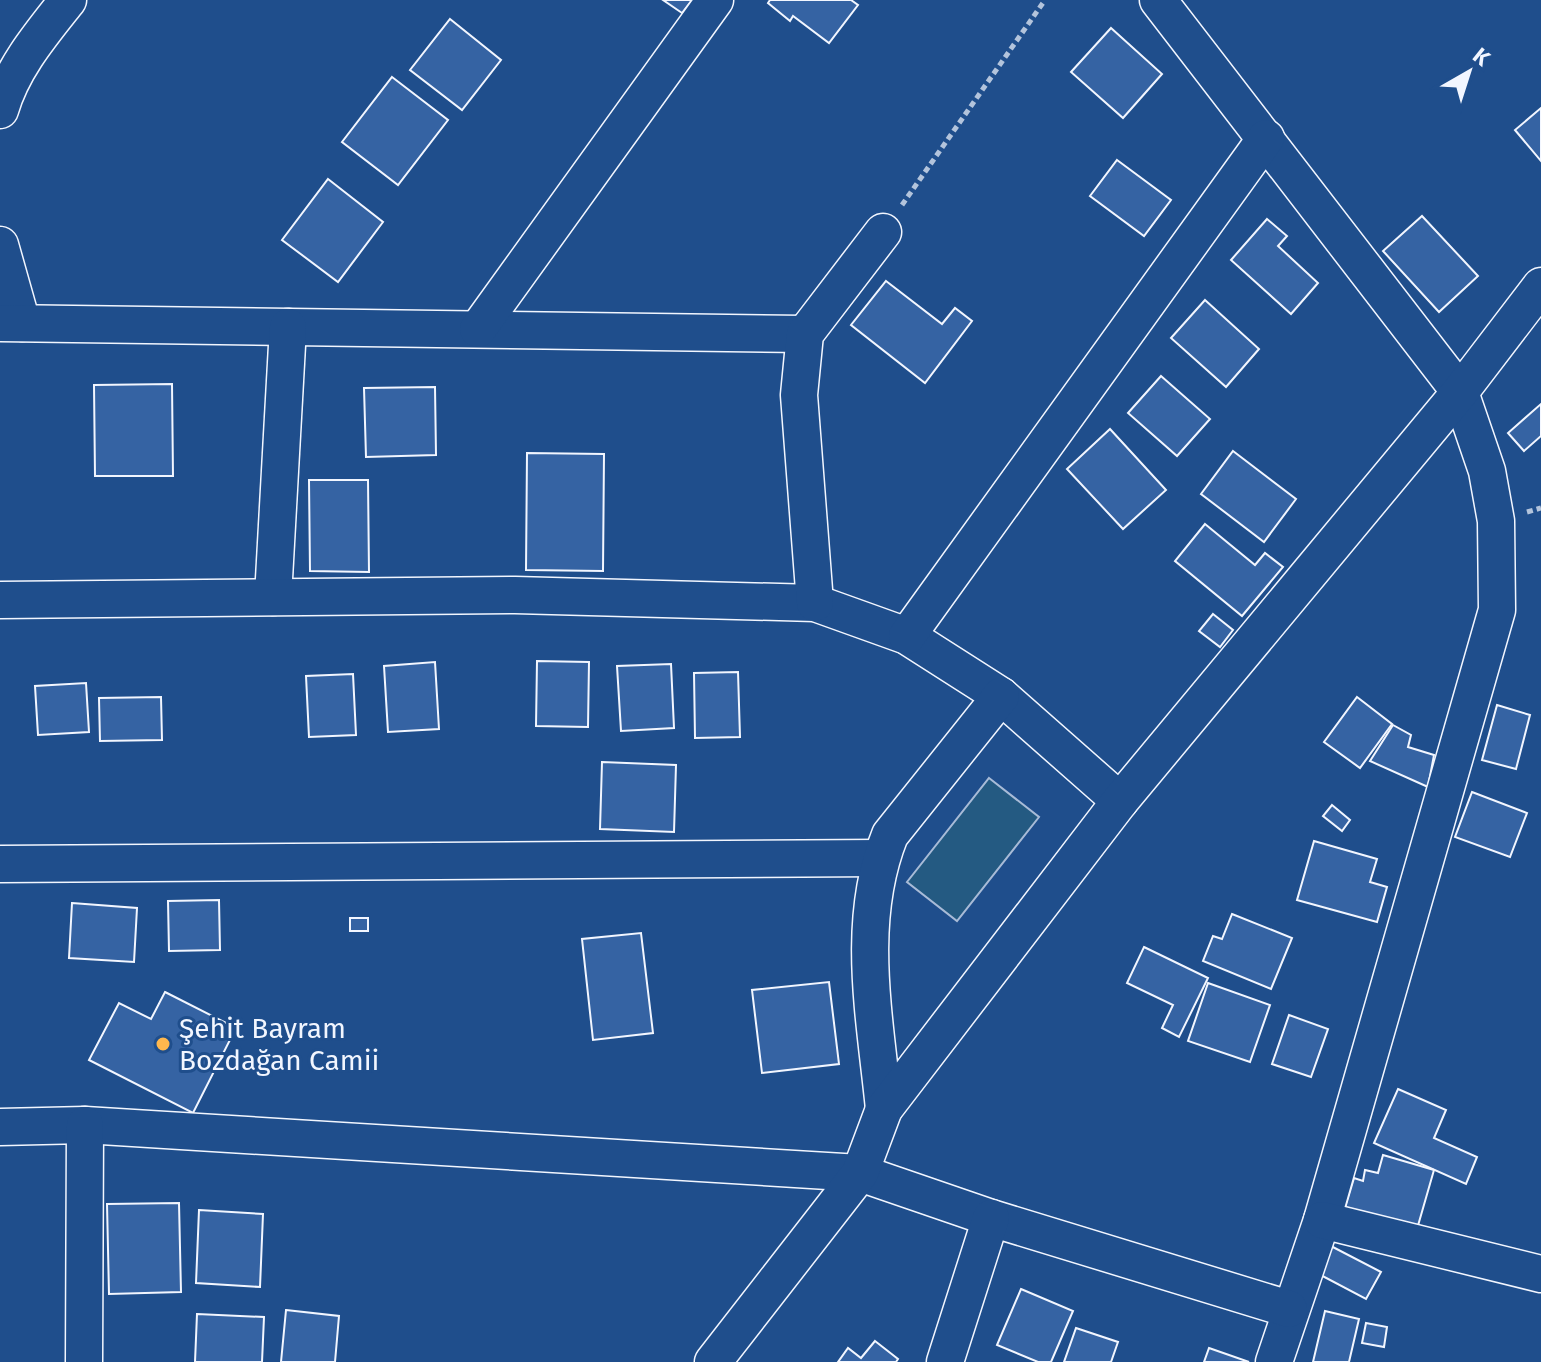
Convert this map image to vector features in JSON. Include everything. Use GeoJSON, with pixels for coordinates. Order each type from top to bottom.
{"type":"FeatureCollection","features":[{"type":"Feature","properties":{"kind":"street"},"geometry":{"type":"LineString","coordinates":[[0,110],[5,91],[28,52],[68,0]]}},
{"type":"Feature","properties":{"kind":"street"},"geometry":{"type":"LineString","coordinates":[[478,329],[715,0]]}},
{"type":"Feature","properties":{"kind":"street"},"geometry":{"type":"LineString","coordinates":[[1158,0],[1460,392],[1489,483],[1496,521],[1497,610],[1322,1220],[1289,1309],[1274,1362]]}},
{"type":"Feature","properties":{"kind":"street"},"geometry":{"type":"LineString","coordinates":[[907,636],[1266,138]]}},
{"type":"Feature","properties":{"kind":"street"},"geometry":{"type":"LineString","coordinates":[[815,603],[799,395],[805,334],[883,232]]}},
{"type":"Feature","properties":{"kind":"street"},"geometry":{"type":"LineString","coordinates":[[0,245],[11,323],[805,334]]}},
{"type":"Feature","properties":{"kind":"street"},"geometry":{"type":"LineString","coordinates":[[713,1362],[860,1173],[884,1109],[1120,801],[1460,392],[1541,286]]}},
{"type":"Feature","properties":{"kind":"street"},"geometry":{"type":"LineString","coordinates":[[273,597],[288,327]]}},
{"type":"Feature","properties":{"kind":"street"},"geometry":{"type":"LineString","coordinates":[[0,600],[515,595],[815,603],[907,636],[1001,696],[1120,801]]}},
{"type":"Feature","properties":{"kind":"street"},"geometry":{"type":"LineString","coordinates":[[884,1109],[868,940],[881,858],[890,835],[1001,696]]}},
{"type":"Feature","properties":{"kind":"street"},"geometry":{"type":"LineString","coordinates":[[0,864],[881,858]]}},
{"type":"Feature","properties":{"kind":"street"},"geometry":{"type":"LineString","coordinates":[[0,1127],[85,1125],[860,1173],[991,1218],[1289,1309]]}},
{"type":"Feature","properties":{"kind":"street"},"geometry":{"type":"LineString","coordinates":[[84,1362],[85,1125]]}},
{"type":"Feature","properties":{"kind":"street"},"geometry":{"type":"LineString","coordinates":[[945,1362],[991,1218]]}},
{"type":"Feature","properties":{"kind":"street"},"geometry":{"type":"LineString","coordinates":[[1322,1220],[1541,1274]]}},
{"type":"Feature","properties":{"kind":"path"},"geometry":{"type":"LineString","coordinates":[[883,232],[1045,0]]}},
{"type":"Feature","properties":{"kind":"shaded area"},"geometry":{"type":"Polygon","coordinates":[[[989,778],[1039,817],[957,921],[907,882],[989,778]]]}},
{"type":"Feature","properties":{"kind":"building"},"geometry":{"type":"Polygon","coordinates":[[[663,0],[692,0],[682,13],[663,0]]]}},
{"type":"Feature","properties":{"kind":"building"},"geometry":{"type":"Polygon","coordinates":[[[770,0],[851,0],[858,5],[829,43],[793,16],[790,21],[768,3],[770,0]]]}},
{"type":"Feature","properties":{"kind":"building"},"geometry":{"type":"Polygon","coordinates":[[[450,19],[501,60],[462,110],[410,70],[450,19]]]}},
{"type":"Feature","properties":{"kind":"building"},"geometry":{"type":"Polygon","coordinates":[[[1111,28],[1162,74],[1123,118],[1071,72],[1111,28]]]}},
{"type":"Feature","properties":{"kind":"building"},"geometry":{"type":"Polygon","coordinates":[[[392,77],[448,120],[398,185],[342,142],[392,77]]]}},
{"type":"Feature","properties":{"kind":"building"},"geometry":{"type":"Polygon","coordinates":[[[1541,108],[1541,161],[1515,130],[1541,108]]]}},
{"type":"Feature","properties":{"kind":"building"},"geometry":{"type":"Polygon","coordinates":[[[1117,160],[1171,200],[1144,236],[1090,196],[1117,160]]]}},
{"type":"Feature","properties":{"kind":"building"},"geometry":{"type":"Polygon","coordinates":[[[328,179],[383,222],[338,282],[282,240],[328,179]]]}},
{"type":"Feature","properties":{"kind":"building"},"geometry":{"type":"Polygon","coordinates":[[[1422,216],[1478,276],[1439,312],[1383,251],[1422,216]]]}},
{"type":"Feature","properties":{"kind":"building"},"geometry":{"type":"Polygon","coordinates":[[[1267,219],[1287,236],[1278,246],[1318,283],[1291,314],[1231,260],[1267,219]]]}},
{"type":"Feature","properties":{"kind":"building"},"geometry":{"type":"Polygon","coordinates":[[[886,281],[942,324],[955,308],[972,321],[925,383],[851,325],[886,281]]]}},
{"type":"Feature","properties":{"kind":"building"},"geometry":{"type":"Polygon","coordinates":[[[1205,300],[1259,349],[1226,387],[1171,338],[1205,300]]]}},
{"type":"Feature","properties":{"kind":"building"},"geometry":{"type":"Polygon","coordinates":[[[1161,376],[1210,419],[1177,456],[1128,413],[1161,376]]]}},
{"type":"Feature","properties":{"kind":"building"},"geometry":{"type":"Polygon","coordinates":[[[172,384],[173,476],[95,476],[94,385],[172,384]]]}},
{"type":"Feature","properties":{"kind":"building"},"geometry":{"type":"Polygon","coordinates":[[[435,387],[436,455],[366,457],[364,388],[435,387]]]}},
{"type":"Feature","properties":{"kind":"building"},"geometry":{"type":"Polygon","coordinates":[[[1541,404],[1541,436],[1524,451],[1508,433],[1541,404]]]}},
{"type":"Feature","properties":{"kind":"building"},"geometry":{"type":"Polygon","coordinates":[[[1110,429],[1166,490],[1123,529],[1067,469],[1110,429]]]}},
{"type":"Feature","properties":{"kind":"building"},"geometry":{"type":"Polygon","coordinates":[[[1233,451],[1296,499],[1264,542],[1201,494],[1233,451]]]}},
{"type":"Feature","properties":{"kind":"building"},"geometry":{"type":"Polygon","coordinates":[[[527,453],[604,454],[603,571],[526,570],[527,453]]]}},
{"type":"Feature","properties":{"kind":"building"},"geometry":{"type":"Polygon","coordinates":[[[309,480],[368,480],[369,572],[310,571],[309,480]]]}},
{"type":"Feature","properties":{"kind":"building"},"geometry":{"type":"Polygon","coordinates":[[[1205,524],[1255,565],[1265,553],[1283,567],[1242,616],[1175,561],[1205,524]]]}},
{"type":"Feature","properties":{"kind":"building"},"geometry":{"type":"Polygon","coordinates":[[[1213,614],[1233,630],[1220,647],[1199,631],[1213,614]]]}},
{"type":"Feature","properties":{"kind":"building"},"geometry":{"type":"Polygon","coordinates":[[[537,661],[589,662],[588,727],[536,726],[537,661]]]}},
{"type":"Feature","properties":{"kind":"building"},"geometry":{"type":"Polygon","coordinates":[[[435,662],[439,729],[388,732],[384,666],[435,662]]]}},
{"type":"Feature","properties":{"kind":"building"},"geometry":{"type":"Polygon","coordinates":[[[671,664],[674,728],[621,731],[617,666],[671,664]]]}},
{"type":"Feature","properties":{"kind":"building"},"geometry":{"type":"Polygon","coordinates":[[[738,672],[740,737],[695,738],[694,673],[738,672]]]}},
{"type":"Feature","properties":{"kind":"building"},"geometry":{"type":"Polygon","coordinates":[[[353,674],[356,735],[309,737],[306,676],[353,674]]]}},
{"type":"Feature","properties":{"kind":"building"},"geometry":{"type":"Polygon","coordinates":[[[86,683],[89,732],[38,735],[35,686],[86,683]]]}},
{"type":"Feature","properties":{"kind":"building"},"geometry":{"type":"Polygon","coordinates":[[[161,697],[162,740],[100,741],[99,698],[161,697]]]}},
{"type":"Feature","properties":{"kind":"building"},"geometry":{"type":"Polygon","coordinates":[[[1357,697],[1392,724],[1360,768],[1324,742],[1357,697]]]}},
{"type":"Feature","properties":{"kind":"building"},"geometry":{"type":"Polygon","coordinates":[[[1497,705],[1530,715],[1516,769],[1482,760],[1497,705]]]}},
{"type":"Feature","properties":{"kind":"building"},"geometry":{"type":"Polygon","coordinates":[[[1393,725],[1411,735],[1408,747],[1434,755],[1428,787],[1370,761],[1393,725]]]}},
{"type":"Feature","properties":{"kind":"building"},"geometry":{"type":"Polygon","coordinates":[[[602,762],[676,765],[674,832],[600,829],[602,762]]]}},
{"type":"Feature","properties":{"kind":"building"},"geometry":{"type":"Polygon","coordinates":[[[1472,792],[1527,813],[1510,857],[1455,837],[1472,792]]]}},
{"type":"Feature","properties":{"kind":"building"},"geometry":{"type":"Polygon","coordinates":[[[1332,805],[1350,820],[1342,831],[1323,816],[1332,805]]]}},
{"type":"Feature","properties":{"kind":"building"},"geometry":{"type":"Polygon","coordinates":[[[1314,841],[1377,859],[1370,882],[1387,887],[1377,922],[1297,900],[1314,841]]]}},
{"type":"Feature","properties":{"kind":"building"},"geometry":{"type":"Polygon","coordinates":[[[219,900],[220,950],[169,951],[168,901],[219,900]]]}},
{"type":"Feature","properties":{"kind":"building"},"geometry":{"type":"Polygon","coordinates":[[[72,903],[137,908],[134,962],[69,958],[72,903]]]}},
{"type":"Feature","properties":{"kind":"building"},"geometry":{"type":"Polygon","coordinates":[[[1232,914],[1292,938],[1271,989],[1203,961],[1213,936],[1222,939],[1232,914]]]}},
{"type":"Feature","properties":{"kind":"building"},"geometry":{"type":"Polygon","coordinates":[[[350,918],[368,918],[368,931],[350,931],[350,918]]]}},
{"type":"Feature","properties":{"kind":"building"},"geometry":{"type":"Polygon","coordinates":[[[641,933],[653,1033],[593,1040],[582,939],[641,933]]]}},
{"type":"Feature","properties":{"kind":"building"},"geometry":{"type":"Polygon","coordinates":[[[1144,947],[1208,978],[1179,1037],[1162,1028],[1173,1005],[1127,983],[1144,947]]]}},
{"type":"Feature","properties":{"kind":"building"},"geometry":{"type":"Polygon","coordinates":[[[829,982],[839,1064],[762,1073],[752,990],[829,982]]]}},
{"type":"Feature","properties":{"kind":"building"},"geometry":{"type":"Polygon","coordinates":[[[1208,983],[1270,1005],[1250,1062],[1188,1041],[1208,983]]]}},
{"type":"Feature","properties":{"kind":"building","name":"Şehit Bayram Bozdağan Camii"},"geometry":{"type":"Polygon","coordinates":[[[165,992],[236,1028],[193,1113],[89,1060],[119,1003],[151,1019],[165,992]]]}},
{"type":"Feature","properties":{"kind":"building"},"geometry":{"type":"Polygon","coordinates":[[[1289,1015],[1328,1029],[1311,1077],[1272,1064],[1289,1015]]]}},
{"type":"Feature","properties":{"kind":"building"},"geometry":{"type":"Polygon","coordinates":[[[1398,1089],[1446,1110],[1434,1138],[1477,1157],[1466,1184],[1374,1143],[1398,1089]]]}},
{"type":"Feature","properties":{"kind":"building"},"geometry":{"type":"Polygon","coordinates":[[[1383,1155],[1434,1170],[1415,1236],[1343,1215],[1354,1178],[1363,1181],[1365,1170],[1378,1173],[1383,1155]]]}},
{"type":"Feature","properties":{"kind":"building"},"geometry":{"type":"Polygon","coordinates":[[[179,1203],[181,1292],[109,1294],[107,1204],[179,1203]]]}},
{"type":"Feature","properties":{"kind":"building"},"geometry":{"type":"Polygon","coordinates":[[[199,1210],[263,1214],[260,1287],[196,1283],[199,1210]]]}},
{"type":"Feature","properties":{"kind":"building"},"geometry":{"type":"Polygon","coordinates":[[[1327,1244],[1381,1272],[1366,1299],[1313,1271],[1327,1244]]]}},
{"type":"Feature","properties":{"kind":"building"},"geometry":{"type":"Polygon","coordinates":[[[1021,1289],[1073,1311],[1051,1362],[1038,1362],[997,1345],[1021,1289]]]}},
{"type":"Feature","properties":{"kind":"building"},"geometry":{"type":"Polygon","coordinates":[[[286,1310],[339,1316],[335,1362],[281,1362],[286,1310]]]}},
{"type":"Feature","properties":{"kind":"building"},"geometry":{"type":"Polygon","coordinates":[[[1325,1311],[1359,1319],[1349,1362],[1313,1362],[1325,1311]]]}},
{"type":"Feature","properties":{"kind":"building"},"geometry":{"type":"Polygon","coordinates":[[[197,1314],[264,1317],[262,1362],[195,1362],[197,1314]]]}},
{"type":"Feature","properties":{"kind":"building"},"geometry":{"type":"Polygon","coordinates":[[[1366,1323],[1387,1327],[1384,1347],[1362,1343],[1366,1323]]]}},
{"type":"Feature","properties":{"kind":"building"},"geometry":{"type":"Polygon","coordinates":[[[1076,1328],[1118,1342],[1111,1362],[1064,1362],[1076,1328]]]}},
{"type":"Feature","properties":{"kind":"building"},"geometry":{"type":"Polygon","coordinates":[[[875,1341],[898,1359],[896,1362],[838,1362],[848,1348],[861,1358],[875,1341]]]}},
{"type":"Feature","properties":{"kind":"building"},"geometry":{"type":"Polygon","coordinates":[[[1209,1348],[1249,1362],[1204,1362],[1209,1348]]]}},
{"type":"Feature","properties":{"kind":"place","name":"Şehit Bayram Bozdağan Camii"},"geometry":{"type":"Point","coordinates":[163,1044]}}]}
